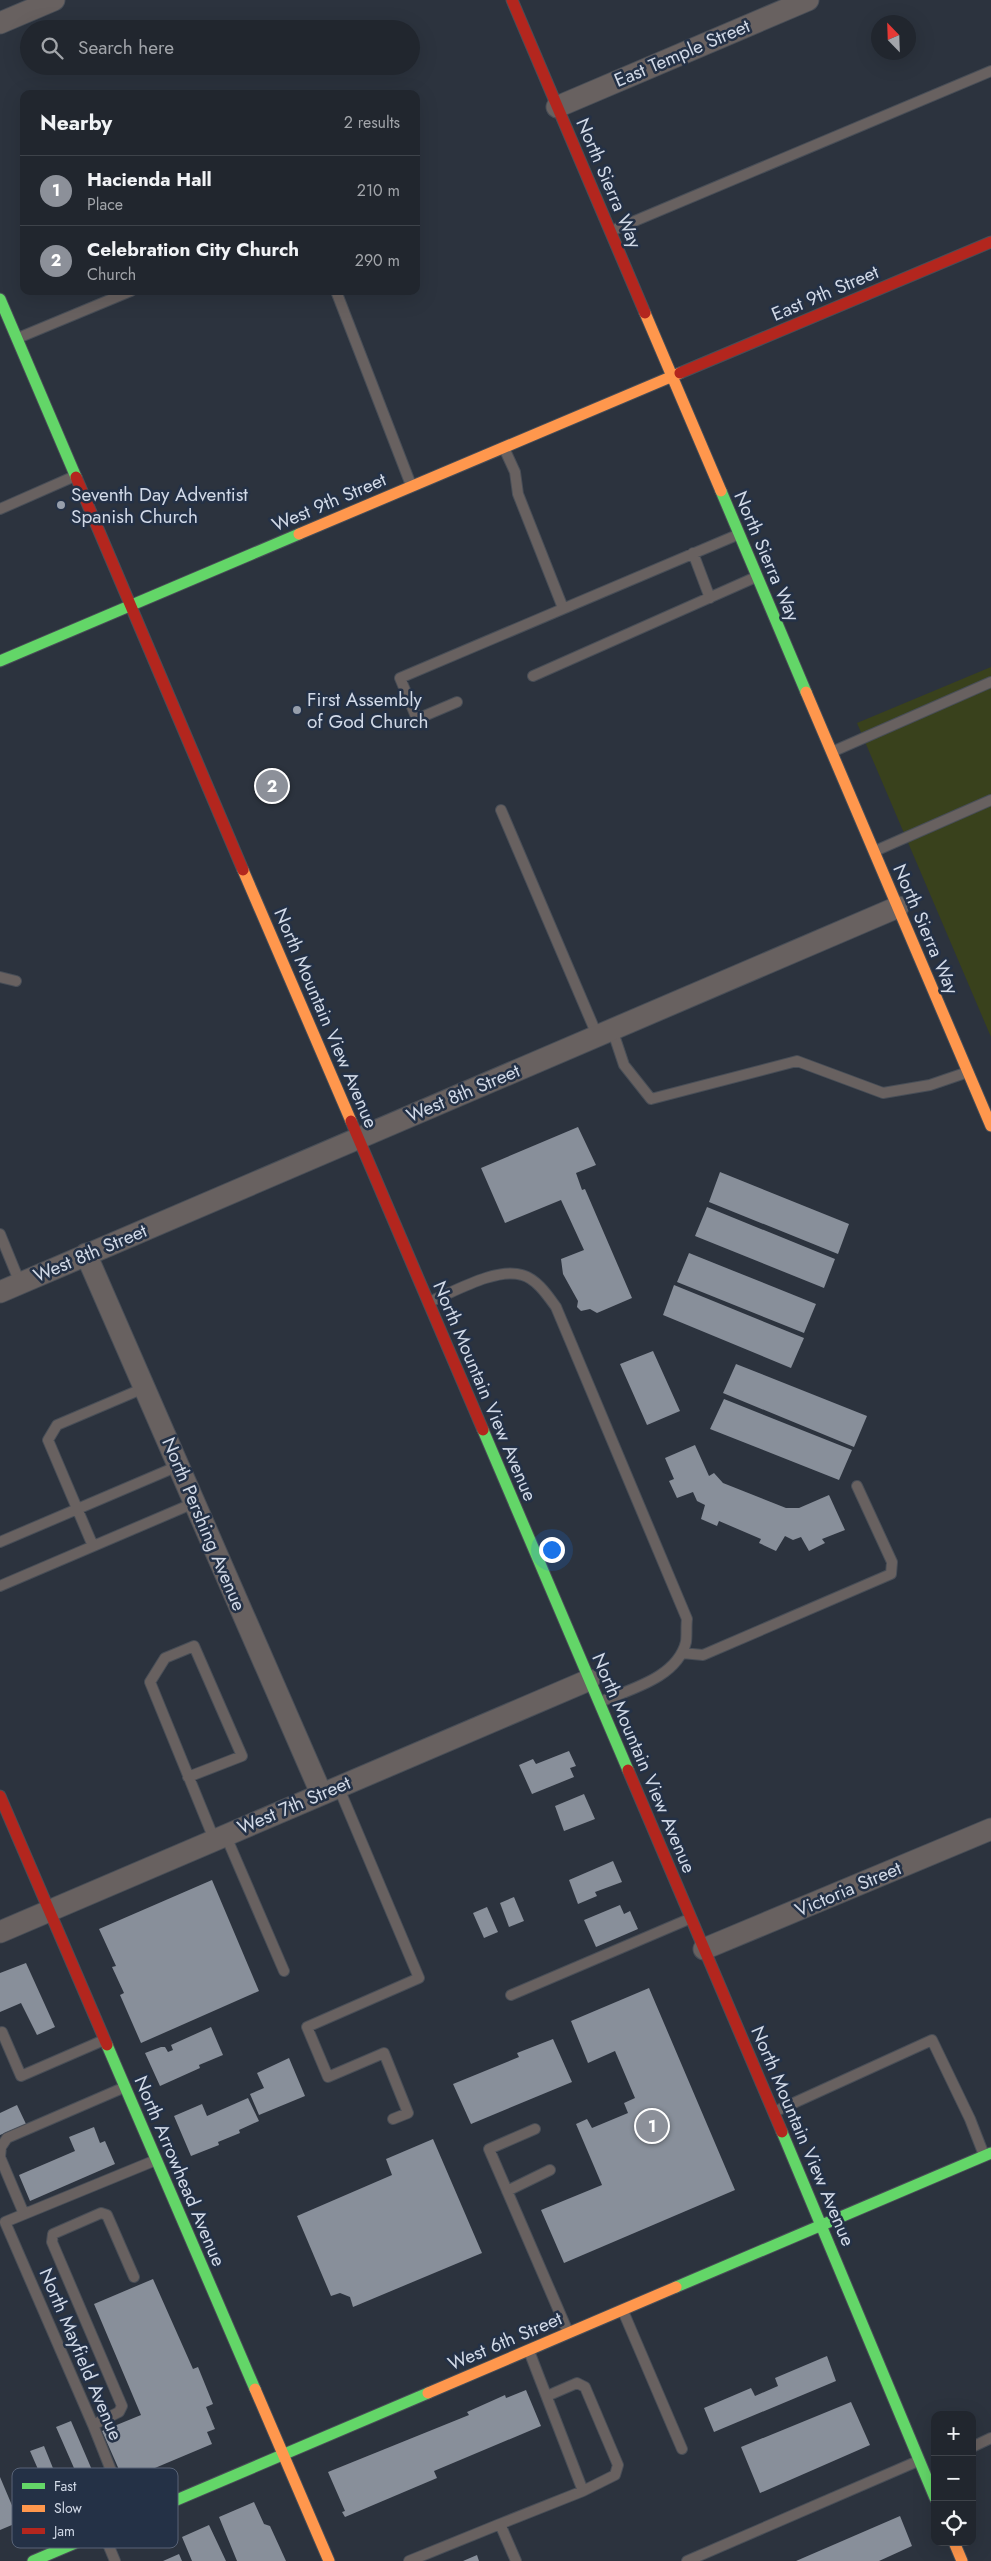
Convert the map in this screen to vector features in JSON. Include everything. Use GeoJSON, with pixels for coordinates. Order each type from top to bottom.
{"type":"FeatureCollection","features":[{"type":"Feature","properties":{"kind":"street"},"geometry":{"type":"LineString","coordinates":[[0,23],[54,0]]}},
{"type":"Feature","properties":{"kind":"street","name":"North Sierra Way"},"geometry":{"type":"LineString","coordinates":[[512,0],[991,1126]]}},
{"type":"Feature","properties":{"kind":"street","name":"East Temple Street"},"geometry":{"type":"LineString","coordinates":[[557,107],[808,0]]}},
{"type":"Feature","properties":{"kind":"street","name":"East 9th Street"},"geometry":{"type":"LineString","coordinates":[[672,375],[991,242]]}},
{"type":"Feature","properties":{"kind":"street","name":"North Mountain View Avenue"},"geometry":{"type":"LineString","coordinates":[[0,299],[12,335],[75,476],[774,2112],[931,2489]]}},
{"type":"Feature","properties":{"kind":"street","name":"West 9th Street"},"geometry":{"type":"LineString","coordinates":[[0,662],[672,375]]}},
{"type":"Feature","properties":{"kind":"street","name":"West 8th Street"},"geometry":{"type":"LineString","coordinates":[[0,1292],[898,907]]}},
{"type":"Feature","properties":{"kind":"street","name":"North Pershing Avenue"},"geometry":{"type":"LineString","coordinates":[[86,1254],[194,1503],[329,1790]]}},
{"type":"Feature","properties":{"kind":"street","name":"West 7th Street"},"geometry":{"type":"LineString","coordinates":[[0,1932],[589,1680]]}},
{"type":"Feature","properties":{"kind":"street","name":"North Arrowhead Avenue"},"geometry":{"type":"LineString","coordinates":[[0,1796],[329,2561]]}},
{"type":"Feature","properties":{"kind":"street","name":"Victoria Street"},"geometry":{"type":"LineString","coordinates":[[704,1949],[991,1829]]}},
{"type":"Feature","properties":{"kind":"street","name":"West 6th Street"},"geometry":{"type":"LineString","coordinates":[[178,2499],[988,2154]]}},
{"type":"Feature","properties":{"kind":"street"},"geometry":{"type":"LineString","coordinates":[[956,2546],[962,2561]]}},
{"type":"Feature","properties":{"kind":"street","name":"West 6th Street"},"geometry":{"type":"LineString","coordinates":[[33,2561],[63,2548]]}},
{"type":"Feature","properties":{"kind":"lane"},"geometry":{"type":"LineString","coordinates":[[610,231],[991,71]]}},
{"type":"Feature","properties":{"kind":"lane"},"geometry":{"type":"LineString","coordinates":[[12,335],[120,295]]}},
{"type":"Feature","properties":{"kind":"lane"},"geometry":{"type":"LineString","coordinates":[[338,295],[412,486]]}},
{"type":"Feature","properties":{"kind":"lane"},"geometry":{"type":"LineString","coordinates":[[504,447],[515,472],[518,494],[562,608]]}},
{"type":"Feature","properties":{"kind":"lane"},"geometry":{"type":"LineString","coordinates":[[0,509],[75,476]]}},
{"type":"Feature","properties":{"kind":"lane"},"geometry":{"type":"LineString","coordinates":[[457,702],[417,719],[400,678],[739,534]]}},
{"type":"Feature","properties":{"kind":"lane"},"geometry":{"type":"LineString","coordinates":[[692,553],[710,598]]}},
{"type":"Feature","properties":{"kind":"lane"},"geometry":{"type":"LineString","coordinates":[[533,676],[757,577]]}},
{"type":"Feature","properties":{"kind":"lane"},"geometry":{"type":"LineString","coordinates":[[832,752],[991,682]]}},
{"type":"Feature","properties":{"kind":"lane"},"geometry":{"type":"LineString","coordinates":[[874,851],[991,800]]}},
{"type":"Feature","properties":{"kind":"lane"},"geometry":{"type":"LineString","coordinates":[[501,810],[605,1032],[624,1065],[651,1099],[797,1061],[883,1092],[930,1085],[968,1072]]}},
{"type":"Feature","properties":{"kind":"lane"},"geometry":{"type":"LineString","coordinates":[[0,978],[16,981]]}},
{"type":"Feature","properties":{"kind":"lane"},"geometry":{"type":"LineString","coordinates":[[0,1234],[20,1283]]}},
{"type":"Feature","properties":{"kind":"lane"},"geometry":{"type":"LineString","coordinates":[[428,1302],[492,1276],[507,1274],[523,1275],[542,1288],[556,1307],[687,1619],[686,1641],[682,1653],[675,1663],[662,1674],[599,1702]]}},
{"type":"Feature","properties":{"kind":"lane"},"geometry":{"type":"LineString","coordinates":[[93,1546],[48,1440],[57,1425],[144,1388]]}},
{"type":"Feature","properties":{"kind":"lane"},"geometry":{"type":"LineString","coordinates":[[0,1542],[178,1466]]}},
{"type":"Feature","properties":{"kind":"lane"},"geometry":{"type":"LineString","coordinates":[[682,1653],[703,1656],[891,1574],[892,1562],[857,1486]]}},
{"type":"Feature","properties":{"kind":"lane"},"geometry":{"type":"LineString","coordinates":[[0,1586],[194,1503]]}},
{"type":"Feature","properties":{"kind":"lane"},"geometry":{"type":"LineString","coordinates":[[188,1777],[242,1756],[194,1646],[166,1658],[150,1682],[188,1777],[220,1837],[284,1970]]}},
{"type":"Feature","properties":{"kind":"lane"},"geometry":{"type":"LineString","coordinates":[[329,1790],[419,1978],[308,2027],[328,2077],[384,2053],[408,2112],[393,2119]]}},
{"type":"Feature","properties":{"kind":"lane"},"geometry":{"type":"LineString","coordinates":[[511,1995],[691,1918]]}},
{"type":"Feature","properties":{"kind":"lane"},"geometry":{"type":"LineString","coordinates":[[2,2032],[21,2076],[104,2040]]}},
{"type":"Feature","properties":{"kind":"lane"},"geometry":{"type":"LineString","coordinates":[[774,2112],[932,2040],[988,2154]]}},
{"type":"Feature","properties":{"kind":"lane"},"geometry":{"type":"LineString","coordinates":[[125,2087],[7,2138],[1,2147],[0,2157],[24,2214],[156,2160]]}},
{"type":"Feature","properties":{"kind":"lane"},"geometry":{"type":"LineString","coordinates":[[535,2129],[489,2150],[568,2333]]}},
{"type":"Feature","properties":{"kind":"lane"},"geometry":{"type":"LineString","coordinates":[[507,2191],[550,2170]]}},
{"type":"Feature","properties":{"kind":"lane"},"geometry":{"type":"LineString","coordinates":[[93,2424],[119,2412],[122,2406],[52,2242],[53,2234],[101,2213],[107,2215],[134,2277]]}},
{"type":"Feature","properties":{"kind":"lane","name":"North Mayfield Avenue"},"geometry":{"type":"LineString","coordinates":[[24,2214],[5,2222],[111,2468]]}},
{"type":"Feature","properties":{"kind":"lane"},"geometry":{"type":"LineString","coordinates":[[622,2310],[682,2449]]}},
{"type":"Feature","properties":{"kind":"lane"},"geometry":{"type":"LineString","coordinates":[[528,2350],[583,2491]]}},
{"type":"Feature","properties":{"kind":"lane"},"geometry":{"type":"LineString","coordinates":[[409,2561],[583,2491],[615,2475],[618,2464],[585,2387],[577,2383],[547,2396]]}},
{"type":"Feature","properties":{"kind":"lane"},"geometry":{"type":"LineString","coordinates":[[976,2444],[991,2438]]}},
{"type":"Feature","properties":{"kind":"lane"},"geometry":{"type":"LineString","coordinates":[[687,2561],[920,2464],[931,2463]]}},
{"type":"Feature","properties":{"kind":"lane"},"geometry":{"type":"LineString","coordinates":[[500,2524],[516,2561]]}},
{"type":"Feature","properties":{"kind":"lane"},"geometry":{"type":"LineString","coordinates":[[110,2548],[115,2561]]}},
{"type":"Feature","properties":{"kind":"green space"},"geometry":{"type":"Polygon","coordinates":[[[991,667],[991,1037],[857,723],[991,667]]]}},
{"type":"Feature","properties":{"kind":"building"},"geometry":{"type":"Polygon","coordinates":[[[578,1127],[596,1165],[576,1173],[582,1190],[585,1189],[632,1298],[597,1313],[590,1309],[581,1311],[577,1307],[578,1301],[563,1274],[561,1259],[584,1250],[561,1200],[505,1223],[481,1168],[578,1127]]]}},
{"type":"Feature","properties":{"kind":"building"},"geometry":{"type":"Polygon","coordinates":[[[720,1172],[849,1224],[838,1254],[709,1202],[720,1172]]]}},
{"type":"Feature","properties":{"kind":"building"},"geometry":{"type":"Polygon","coordinates":[[[707,1207],[835,1259],[824,1288],[695,1236],[707,1207]]]}},
{"type":"Feature","properties":{"kind":"building"},"geometry":{"type":"Polygon","coordinates":[[[689,1253],[816,1304],[804,1333],[677,1282],[689,1253]]]}},
{"type":"Feature","properties":{"kind":"building"},"geometry":{"type":"Polygon","coordinates":[[[674,1285],[804,1338],[791,1368],[663,1315],[674,1285]]]}},
{"type":"Feature","properties":{"kind":"building"},"geometry":{"type":"Polygon","coordinates":[[[653,1351],[680,1411],[647,1425],[620,1364],[653,1351]]]}},
{"type":"Feature","properties":{"kind":"building"},"geometry":{"type":"Polygon","coordinates":[[[736,1364],[867,1416],[854,1447],[723,1393],[736,1364]]]}},
{"type":"Feature","properties":{"kind":"building"},"geometry":{"type":"Polygon","coordinates":[[[724,1399],[852,1450],[839,1480],[710,1429],[724,1399]]]}},
{"type":"Feature","properties":{"kind":"building"},"geometry":{"type":"Polygon","coordinates":[[[695,1445],[709,1476],[714,1473],[723,1483],[786,1508],[799,1508],[829,1495],[845,1530],[822,1539],[825,1543],[809,1551],[801,1537],[793,1540],[785,1536],[776,1551],[759,1543],[761,1539],[719,1521],[717,1526],[701,1519],[705,1505],[697,1501],[693,1492],[677,1498],[669,1481],[674,1479],[665,1458],[695,1445]]]}},
{"type":"Feature","properties":{"kind":"building"},"geometry":{"type":"Polygon","coordinates":[[[569,1751],[576,1766],[570,1768],[574,1777],[532,1794],[519,1765],[533,1759],[536,1764],[569,1751]]]}},
{"type":"Feature","properties":{"kind":"building"},"geometry":{"type":"Polygon","coordinates":[[[584,1794],[595,1819],[564,1831],[555,1806],[584,1794]]]}},
{"type":"Feature","properties":{"kind":"building"},"geometry":{"type":"Polygon","coordinates":[[[613,1861],[622,1882],[595,1892],[597,1896],[578,1904],[569,1880],[613,1861]]]}},
{"type":"Feature","properties":{"kind":"building"},"geometry":{"type":"Polygon","coordinates":[[[212,1880],[259,1991],[141,2043],[120,1995],[124,1993],[112,1967],[116,1966],[99,1929],[212,1880]]]}},
{"type":"Feature","properties":{"kind":"building"},"geometry":{"type":"Polygon","coordinates":[[[514,1897],[524,1921],[509,1927],[500,1903],[514,1897]]]}},
{"type":"Feature","properties":{"kind":"building"},"geometry":{"type":"Polygon","coordinates":[[[620,1905],[624,1914],[630,1911],[638,1929],[596,1947],[584,1920],[620,1905]]]}},
{"type":"Feature","properties":{"kind":"building"},"geometry":{"type":"Polygon","coordinates":[[[487,1907],[498,1932],[484,1938],[473,1913],[487,1907]]]}},
{"type":"Feature","properties":{"kind":"building"},"geometry":{"type":"Polygon","coordinates":[[[26,1963],[55,2027],[37,2035],[21,2003],[0,2012],[0,1973],[26,1963]]]}},
{"type":"Feature","properties":{"kind":"building"},"geometry":{"type":"Polygon","coordinates":[[[649,1988],[735,2190],[564,2263],[541,2210],[602,2185],[576,2124],[587,2119],[592,2128],[628,2113],[624,2103],[635,2098],[615,2051],[588,2063],[571,2021],[649,1988]]]}},
{"type":"Feature","properties":{"kind":"building"},"geometry":{"type":"Polygon","coordinates":[[[211,2027],[223,2055],[199,2065],[200,2068],[160,2086],[145,2053],[161,2047],[165,2047],[168,2052],[173,2050],[171,2045],[211,2027]]]}},
{"type":"Feature","properties":{"kind":"building"},"geometry":{"type":"Polygon","coordinates":[[[553,2039],[572,2082],[471,2124],[453,2084],[519,2057],[517,2053],[553,2039]]]}},
{"type":"Feature","properties":{"kind":"building"},"geometry":{"type":"Polygon","coordinates":[[[289,2058],[305,2096],[259,2115],[250,2094],[264,2088],[257,2073],[289,2058]]]}},
{"type":"Feature","properties":{"kind":"building"},"geometry":{"type":"Polygon","coordinates":[[[248,2098],[259,2121],[239,2130],[240,2133],[218,2142],[219,2145],[191,2156],[174,2116],[202,2104],[207,2116],[248,2098]]]}},
{"type":"Feature","properties":{"kind":"building"},"geometry":{"type":"Polygon","coordinates":[[[17,2105],[26,2124],[0,2135],[0,2113],[17,2105]]]}},
{"type":"Feature","properties":{"kind":"building"},"geometry":{"type":"Polygon","coordinates":[[[94,2127],[100,2143],[105,2141],[115,2164],[30,2201],[19,2175],[75,2151],[69,2137],[94,2127]]]}},
{"type":"Feature","properties":{"kind":"building"},"geometry":{"type":"Polygon","coordinates":[[[433,2139],[482,2253],[353,2307],[350,2297],[340,2293],[331,2296],[297,2216],[392,2175],[386,2159],[433,2139]]]}},
{"type":"Feature","properties":{"kind":"building"},"geometry":{"type":"Polygon","coordinates":[[[153,2279],[193,2369],[198,2367],[213,2404],[206,2407],[215,2429],[207,2432],[212,2444],[155,2468],[118,2468],[102,2431],[141,2415],[94,2304],[153,2279]]]}},
{"type":"Feature","properties":{"kind":"building"},"geometry":{"type":"Polygon","coordinates":[[[827,2356],[836,2381],[714,2432],[704,2408],[751,2388],[755,2396],[778,2386],[775,2378],[827,2356]]]}},
{"type":"Feature","properties":{"kind":"building"},"geometry":{"type":"Polygon","coordinates":[[[526,2390],[541,2426],[434,2471],[437,2478],[345,2517],[342,2512],[345,2511],[328,2472],[469,2415],[467,2412],[505,2395],[506,2398],[526,2390]]]}},
{"type":"Feature","properties":{"kind":"building"},"geometry":{"type":"Polygon","coordinates":[[[851,2402],[870,2445],[760,2493],[741,2447],[851,2402]]]}},
{"type":"Feature","properties":{"kind":"building"},"geometry":{"type":"Polygon","coordinates":[[[71,2421],[91,2468],[74,2468],[56,2427],[71,2421]]]}},
{"type":"Feature","properties":{"kind":"building"},"geometry":{"type":"Polygon","coordinates":[[[44,2446],[53,2468],[37,2468],[30,2451],[44,2446]]]}},
{"type":"Feature","properties":{"kind":"building"},"geometry":{"type":"Polygon","coordinates":[[[0,2477],[12,2505],[12,2525],[0,2530],[0,2477]]]}},
{"type":"Feature","properties":{"kind":"building"},"geometry":{"type":"Polygon","coordinates":[[[254,2502],[264,2524],[270,2526],[286,2561],[237,2561],[219,2517],[254,2502]]]}},
{"type":"Feature","properties":{"kind":"building"},"geometry":{"type":"Polygon","coordinates":[[[900,2516],[912,2546],[879,2561],[796,2561],[900,2516]]]}},
{"type":"Feature","properties":{"kind":"building"},"geometry":{"type":"Polygon","coordinates":[[[209,2525],[226,2561],[192,2561],[182,2537],[209,2525]]]}},
{"type":"Feature","properties":{"kind":"building"},"geometry":{"type":"Polygon","coordinates":[[[179,2554],[182,2561],[163,2561],[179,2554]]]}},
{"type":"Feature","properties":{"kind":"building"},"geometry":{"type":"Polygon","coordinates":[[[477,2555],[479,2561],[463,2561],[477,2555]]]}},
{"type":"Feature","properties":{"kind":"traffic: fast"},"geometry":{"type":"LineString","coordinates":[[0,299],[76,477]]}},
{"type":"Feature","properties":{"kind":"traffic: fast"},"geometry":{"type":"LineString","coordinates":[[721,491],[806,692]]}},
{"type":"Feature","properties":{"kind":"traffic: fast"},"geometry":{"type":"LineString","coordinates":[[0,661],[299,534]]}},
{"type":"Feature","properties":{"kind":"traffic: fast"},"geometry":{"type":"LineString","coordinates":[[483,1430],[628,1770]]}},
{"type":"Feature","properties":{"kind":"traffic: fast"},"geometry":{"type":"LineString","coordinates":[[107,2045],[255,2389]]}},
{"type":"Feature","properties":{"kind":"traffic: fast"},"geometry":{"type":"LineString","coordinates":[[782,2132],[931,2488]]}},
{"type":"Feature","properties":{"kind":"traffic: fast"},"geometry":{"type":"LineString","coordinates":[[676,2287],[991,2153]]}},
{"type":"Feature","properties":{"kind":"traffic: fast"},"geometry":{"type":"LineString","coordinates":[[178,2499],[428,2393]]}},
{"type":"Feature","properties":{"kind":"traffic: fast"},"geometry":{"type":"LineString","coordinates":[[33,2561],[64,2548]]}},
{"type":"Feature","properties":{"kind":"traffic: slow"},"geometry":{"type":"LineString","coordinates":[[645,313],[721,491]]}},
{"type":"Feature","properties":{"kind":"traffic: slow"},"geometry":{"type":"LineString","coordinates":[[299,534],[680,373]]}},
{"type":"Feature","properties":{"kind":"traffic: slow"},"geometry":{"type":"LineString","coordinates":[[806,692],[991,1126]]}},
{"type":"Feature","properties":{"kind":"traffic: slow"},"geometry":{"type":"LineString","coordinates":[[243,870],[351,1121]]}},
{"type":"Feature","properties":{"kind":"traffic: slow"},"geometry":{"type":"LineString","coordinates":[[428,2393],[676,2287]]}},
{"type":"Feature","properties":{"kind":"traffic: slow"},"geometry":{"type":"LineString","coordinates":[[255,2389],[329,2561]]}},
{"type":"Feature","properties":{"kind":"traffic: slow"},"geometry":{"type":"LineString","coordinates":[[956,2546],[962,2561]]}},
{"type":"Feature","properties":{"kind":"traffic: jam"},"geometry":{"type":"LineString","coordinates":[[512,0],[645,313]]}},
{"type":"Feature","properties":{"kind":"traffic: jam"},"geometry":{"type":"LineString","coordinates":[[680,373],[991,242]]}},
{"type":"Feature","properties":{"kind":"traffic: jam"},"geometry":{"type":"LineString","coordinates":[[76,477],[243,870]]}},
{"type":"Feature","properties":{"kind":"traffic: jam"},"geometry":{"type":"LineString","coordinates":[[351,1121],[483,1430]]}},
{"type":"Feature","properties":{"kind":"traffic: jam"},"geometry":{"type":"LineString","coordinates":[[628,1770],[782,2132]]}},
{"type":"Feature","properties":{"kind":"traffic: jam"},"geometry":{"type":"LineString","coordinates":[[0,1796],[107,2045]]}},
{"type":"Feature","properties":{"kind":"place","name":"Seventh Day Adventist Spanish Church"},"geometry":{"type":"Point","coordinates":[61,505]}},
{"type":"Feature","properties":{"kind":"place","name":"First Assembly of God Church"},"geometry":{"type":"Point","coordinates":[297,710]}},
{"type":"Feature","properties":{"kind":"place","name":"Celebration City Church"},"geometry":{"type":"Point","coordinates":[272,786]}},
{"type":"Feature","properties":{"kind":"place","name":"Hacienda Hall"},"geometry":{"type":"Point","coordinates":[652,2126]}}]}
